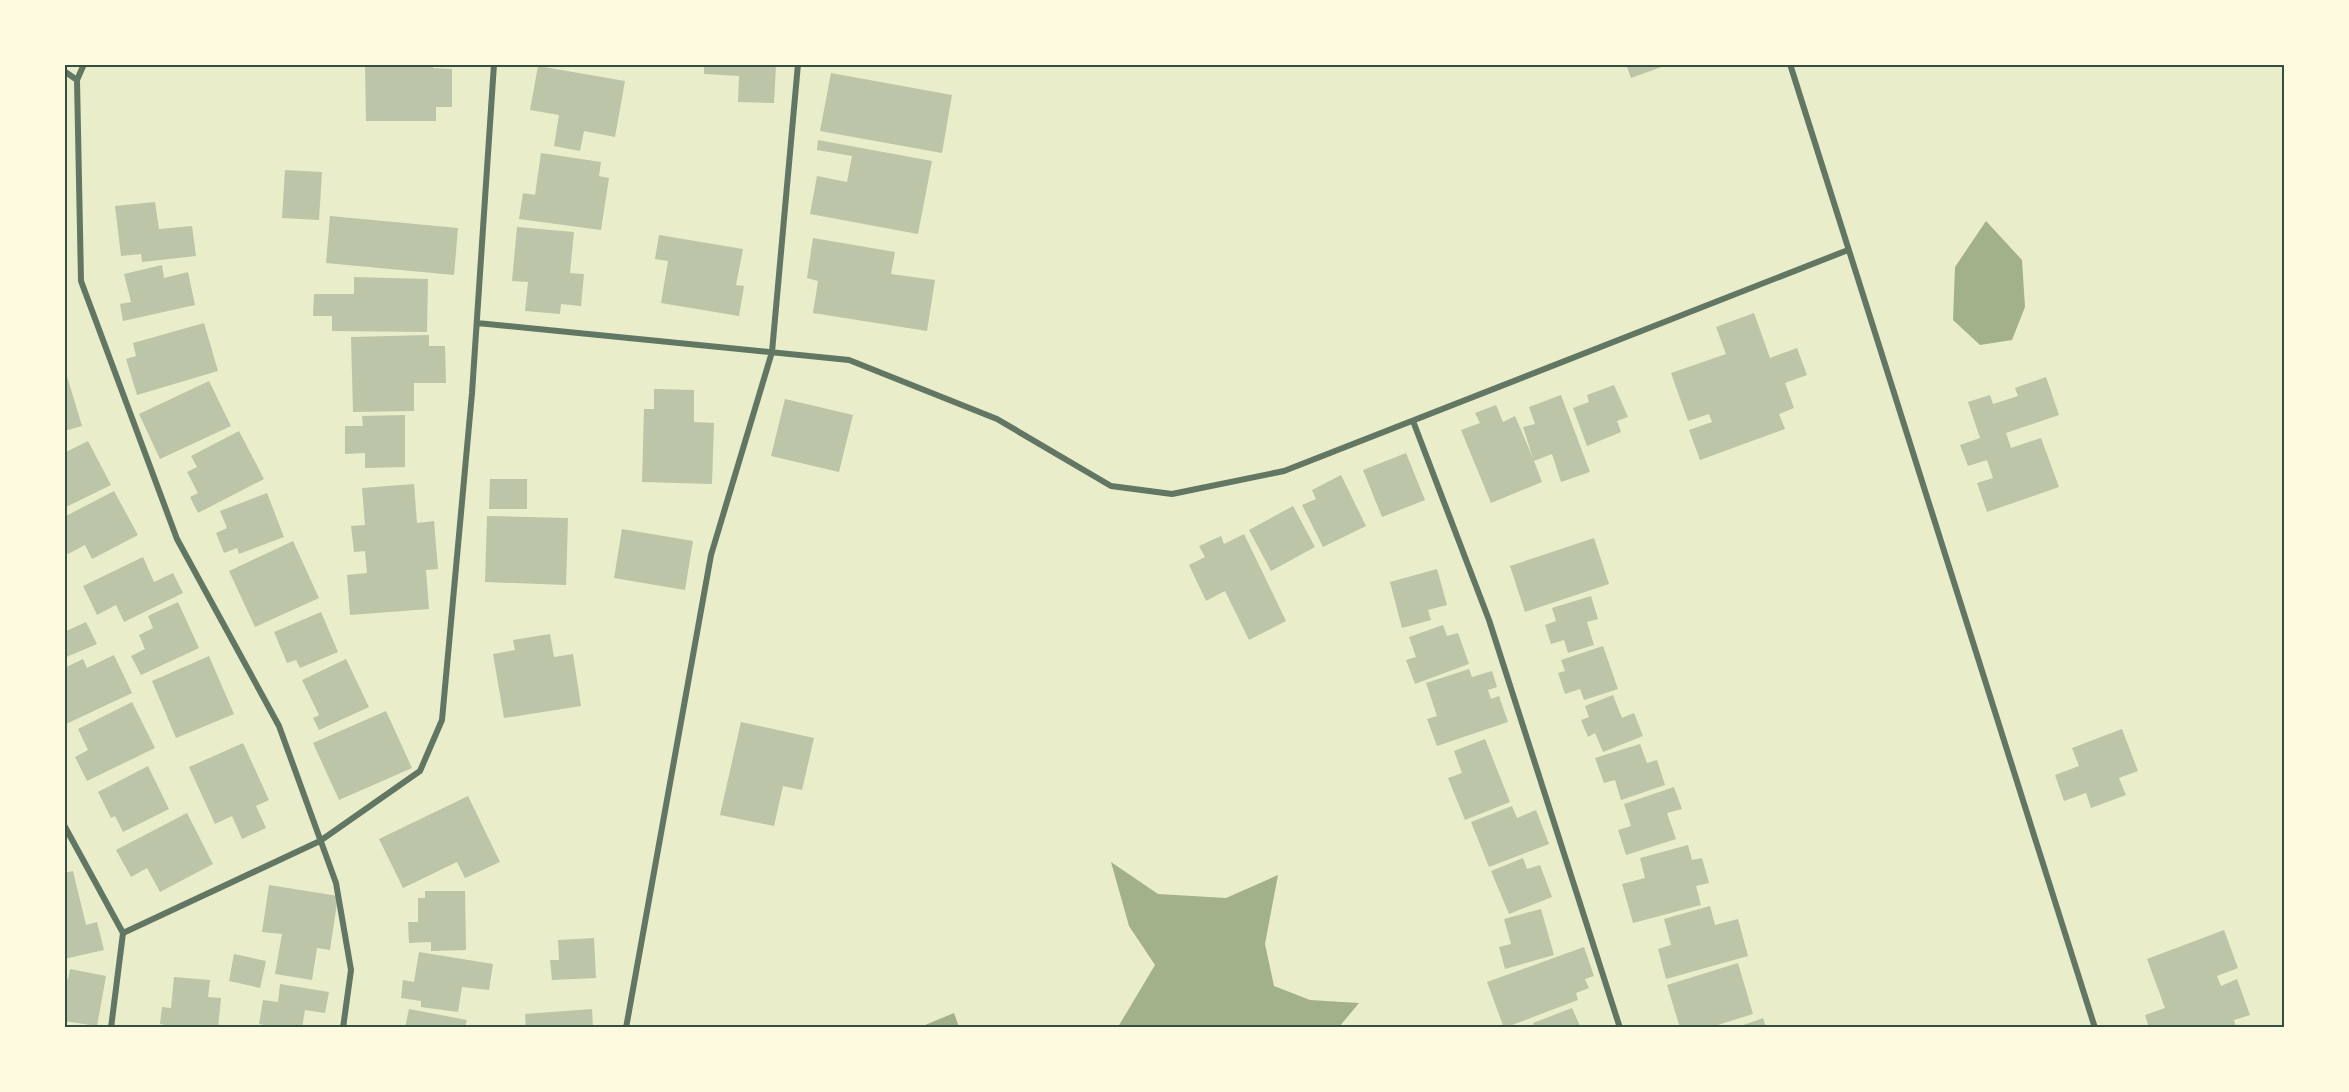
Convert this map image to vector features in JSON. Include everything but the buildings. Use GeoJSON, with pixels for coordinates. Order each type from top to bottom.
{"type":"FeatureCollection","features":[{"type":"Feature","properties":{"kind":"street"},"geometry":{"type":"LineString","coordinates":[[84,64],[77,80],[81,281],[177,539],[279,726],[336,884],[351,970],[343,1028]]}},
{"type":"Feature","properties":{"kind":"street"},"geometry":{"type":"LineString","coordinates":[[123,933],[320,841],[420,771],[442,720],[472,393],[494,64]]}},
{"type":"Feature","properties":{"kind":"street"},"geometry":{"type":"LineString","coordinates":[[626,1028],[711,555],[772,352],[798,64]]}},
{"type":"Feature","properties":{"kind":"street"},"geometry":{"type":"LineString","coordinates":[[1790,64],[2095,1028]]}},
{"type":"Feature","properties":{"kind":"street"},"geometry":{"type":"LineString","coordinates":[[64,70],[77,80]]}},
{"type":"Feature","properties":{"kind":"street"},"geometry":{"type":"LineString","coordinates":[[477,324],[849,360],[997,419],[1112,486],[1172,494],[1284,471],[1848,250]]}},
{"type":"Feature","properties":{"kind":"street"},"geometry":{"type":"LineString","coordinates":[[1413,421],[1489,620],[1620,1028]]}},
{"type":"Feature","properties":{"kind":"street"},"geometry":{"type":"LineString","coordinates":[[64,825],[123,933],[111,1028]]}},
{"type":"Feature","properties":{"kind":"shaded area"},"geometry":{"type":"Polygon","coordinates":[[[1986,221],[2022,260],[2025,307],[2012,340],[1980,345],[1953,320],[1955,267],[1986,221]]]}},
{"type":"Feature","properties":{"kind":"shaded area"},"geometry":{"type":"Polygon","coordinates":[[[1111,862],[1158,894],[1226,898],[1278,875],[1265,944],[1274,986],[1310,1000],[1359,1003],[1339,1027],[1118,1027],[1155,965],[1129,926],[1111,862]]]}},
{"type":"Feature","properties":{"kind":"shaded area"},"geometry":{"type":"Polygon","coordinates":[[[954,1013],[959,1027],[926,1027],[925,1025],[954,1013]]]}}]}
